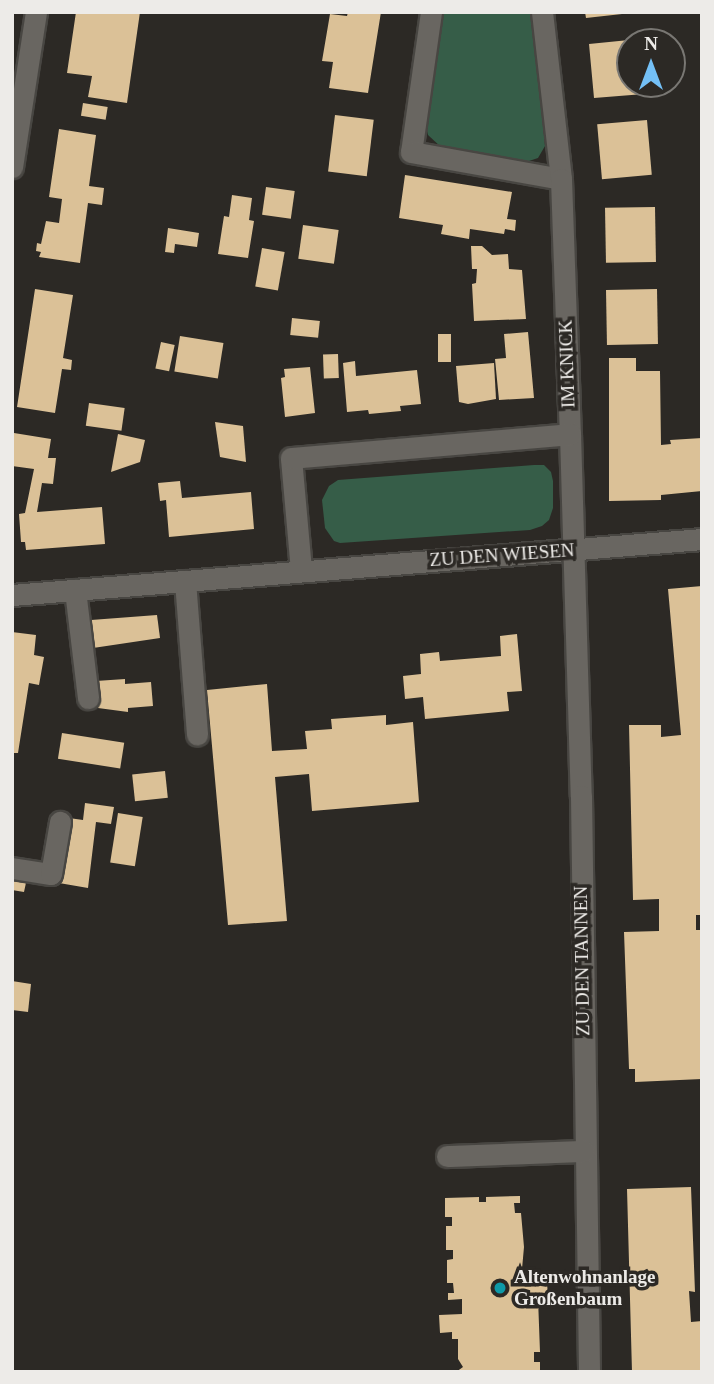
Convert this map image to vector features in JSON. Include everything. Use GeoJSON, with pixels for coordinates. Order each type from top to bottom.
{"type":"FeatureCollection","features":[{"type":"Feature","properties":{"kind":"street"},"geometry":{"type":"LineString","coordinates":[[12,167],[36,12]]}},
{"type":"Feature","properties":{"kind":"street"},"geometry":{"type":"LineString","coordinates":[[431,12],[411,152],[561,179]]}},
{"type":"Feature","properties":{"kind":"street","name":"IM KNICK"},"geometry":{"type":"LineString","coordinates":[[542,12],[561,179],[573,550]]}},
{"type":"Feature","properties":{"kind":"street"},"geometry":{"type":"LineString","coordinates":[[301,570],[291,458],[570,434]]}},
{"type":"Feature","properties":{"kind":"street","name":"ZU DEN WIESEN"},"geometry":{"type":"LineString","coordinates":[[12,595],[702,539]]}},
{"type":"Feature","properties":{"kind":"street","name":"ZU DEN TANNEN"},"geometry":{"type":"LineString","coordinates":[[573,550],[590,1372]]}},
{"type":"Feature","properties":{"kind":"street"},"geometry":{"type":"LineString","coordinates":[[185,581],[197,735]]}},
{"type":"Feature","properties":{"kind":"street"},"geometry":{"type":"LineString","coordinates":[[75,590],[88,698]]}},
{"type":"Feature","properties":{"kind":"street"},"geometry":{"type":"LineString","coordinates":[[12,868],[51,874],[60,822]]}},
{"type":"Feature","properties":{"kind":"street"},"geometry":{"type":"LineString","coordinates":[[447,1156],[584,1151]]}},
{"type":"Feature","properties":{"kind":"green space"},"geometry":{"type":"Polygon","coordinates":[[[441,12],[533,12],[545,146],[538,158],[523,163],[442,148],[428,135],[426,126],[441,12]]]}},
{"type":"Feature","properties":{"kind":"green space"},"geometry":{"type":"Polygon","coordinates":[[[544,465],[551,472],[553,508],[549,520],[530,530],[340,543],[334,541],[325,528],[322,500],[329,486],[338,480],[544,465]]]}},
{"type":"Feature","properties":{"kind":"building"},"geometry":{"type":"Polygon","coordinates":[[[76,12],[140,12],[127,103],[88,97],[92,76],[67,73],[76,12]]]}},
{"type":"Feature","properties":{"kind":"building"},"geometry":{"type":"Polygon","coordinates":[[[348,12],[381,12],[368,93],[329,88],[333,62],[322,61],[330,14],[347,16],[348,12]]]}},
{"type":"Feature","properties":{"kind":"building"},"geometry":{"type":"Polygon","coordinates":[[[585,12],[622,12],[622,14],[586,18],[585,12]]]}},
{"type":"Feature","properties":{"kind":"building"},"geometry":{"type":"Polygon","coordinates":[[[616,41],[616,96],[594,98],[589,44],[616,41]]]}},
{"type":"Feature","properties":{"kind":"building"},"geometry":{"type":"Polygon","coordinates":[[[83,103],[108,107],[106,120],[81,116],[83,103]]]}},
{"type":"Feature","properties":{"kind":"building"},"geometry":{"type":"Polygon","coordinates":[[[335,115],[374,120],[367,176],[328,172],[335,115]]]}},
{"type":"Feature","properties":{"kind":"building"},"geometry":{"type":"Polygon","coordinates":[[[647,120],[652,175],[602,179],[597,124],[647,120]]]}},
{"type":"Feature","properties":{"kind":"building"},"geometry":{"type":"Polygon","coordinates":[[[59,129],[96,135],[89,186],[104,188],[102,205],[88,203],[80,263],[39,257],[41,252],[36,251],[37,243],[41,244],[46,221],[59,223],[62,199],[49,197],[59,129]]]}},
{"type":"Feature","properties":{"kind":"building"},"geometry":{"type":"Polygon","coordinates":[[[405,175],[512,192],[507,219],[516,220],[515,231],[505,229],[504,234],[470,229],[469,239],[441,234],[443,225],[399,218],[405,175]]]}},
{"type":"Feature","properties":{"kind":"building"},"geometry":{"type":"Polygon","coordinates":[[[266,187],[295,191],[291,219],[262,215],[266,187]]]}},
{"type":"Feature","properties":{"kind":"building"},"geometry":{"type":"Polygon","coordinates":[[[232,195],[252,198],[249,220],[254,221],[248,258],[218,254],[224,216],[229,217],[232,195]]]}},
{"type":"Feature","properties":{"kind":"building"},"geometry":{"type":"Polygon","coordinates":[[[655,207],[656,262],[606,263],[605,208],[655,207]]]}},
{"type":"Feature","properties":{"kind":"building"},"geometry":{"type":"Polygon","coordinates":[[[303,225],[339,230],[334,264],[298,259],[303,225]]]}},
{"type":"Feature","properties":{"kind":"building"},"geometry":{"type":"Polygon","coordinates":[[[168,228],[199,233],[197,247],[175,244],[174,253],[165,252],[168,228]]]}},
{"type":"Feature","properties":{"kind":"building"},"geometry":{"type":"Polygon","coordinates":[[[471,246],[482,246],[492,255],[508,254],[509,269],[522,270],[526,319],[474,321],[472,284],[476,283],[477,269],[472,269],[471,246]]]}},
{"type":"Feature","properties":{"kind":"building"},"geometry":{"type":"Polygon","coordinates":[[[262,248],[285,252],[278,290],[255,286],[262,248]]]}},
{"type":"Feature","properties":{"kind":"building"},"geometry":{"type":"Polygon","coordinates":[[[35,289],[73,295],[63,358],[72,360],[71,370],[62,369],[55,413],[17,407],[35,289]]]}},
{"type":"Feature","properties":{"kind":"building"},"geometry":{"type":"Polygon","coordinates":[[[657,289],[658,344],[607,345],[606,290],[657,289]]]}},
{"type":"Feature","properties":{"kind":"building"},"geometry":{"type":"Polygon","coordinates":[[[292,318],[320,321],[318,338],[290,335],[292,318]]]}},
{"type":"Feature","properties":{"kind":"building"},"geometry":{"type":"Polygon","coordinates":[[[528,332],[534,398],[499,400],[495,359],[506,358],[504,334],[528,332]]]}},
{"type":"Feature","properties":{"kind":"building"},"geometry":{"type":"Polygon","coordinates":[[[438,334],[451,334],[451,362],[438,362],[438,334]]]}},
{"type":"Feature","properties":{"kind":"building"},"geometry":{"type":"Polygon","coordinates":[[[180,336],[223,343],[218,378],[174,372],[180,336]]]}},
{"type":"Feature","properties":{"kind":"building"},"geometry":{"type":"Polygon","coordinates":[[[161,342],[175,345],[169,371],[155,368],[161,342]]]}},
{"type":"Feature","properties":{"kind":"building"},"geometry":{"type":"Polygon","coordinates":[[[338,354],[339,378],[324,379],[323,355],[338,354]]]}},
{"type":"Feature","properties":{"kind":"building"},"geometry":{"type":"Polygon","coordinates":[[[609,358],[636,358],[636,371],[660,371],[661,445],[671,444],[670,440],[702,438],[702,491],[661,495],[661,500],[609,501],[609,358]]]}},
{"type":"Feature","properties":{"kind":"building"},"geometry":{"type":"Polygon","coordinates":[[[355,361],[356,376],[417,370],[421,404],[400,406],[401,411],[369,414],[368,410],[347,412],[343,363],[355,361]]]}},
{"type":"Feature","properties":{"kind":"building"},"geometry":{"type":"Polygon","coordinates":[[[494,363],[496,399],[468,404],[459,402],[456,366],[494,363]]]}},
{"type":"Feature","properties":{"kind":"building"},"geometry":{"type":"Polygon","coordinates":[[[310,367],[315,413],[285,417],[281,378],[285,377],[284,369],[310,367]]]}},
{"type":"Feature","properties":{"kind":"building"},"geometry":{"type":"Polygon","coordinates":[[[89,403],[125,408],[121,431],[86,426],[89,403]]]}},
{"type":"Feature","properties":{"kind":"building"},"geometry":{"type":"Polygon","coordinates":[[[215,422],[243,426],[246,462],[220,457],[215,422]]]}},
{"type":"Feature","properties":{"kind":"building"},"geometry":{"type":"Polygon","coordinates":[[[14,433],[51,439],[48,458],[56,458],[53,484],[42,483],[37,512],[102,507],[105,544],[26,550],[25,542],[21,542],[19,514],[25,513],[34,469],[12,466],[14,433]]]}},
{"type":"Feature","properties":{"kind":"building"},"geometry":{"type":"Polygon","coordinates":[[[118,434],[145,440],[140,462],[111,472],[118,434]]]}},
{"type":"Feature","properties":{"kind":"building"},"geometry":{"type":"Polygon","coordinates":[[[180,481],[182,498],[251,492],[254,529],[169,537],[166,500],[160,501],[158,483],[180,481]]]}},
{"type":"Feature","properties":{"kind":"building"},"geometry":{"type":"Polygon","coordinates":[[[702,586],[702,915],[696,915],[696,930],[702,930],[702,1079],[635,1082],[635,1069],[629,1069],[624,932],[659,931],[659,899],[633,900],[629,725],[661,725],[661,737],[681,735],[668,589],[702,586]]]}},
{"type":"Feature","properties":{"kind":"building"},"geometry":{"type":"Polygon","coordinates":[[[157,615],[160,638],[93,648],[91,620],[157,615]]]}},
{"type":"Feature","properties":{"kind":"building"},"geometry":{"type":"Polygon","coordinates":[[[12,632],[36,635],[34,655],[44,657],[39,685],[29,683],[18,753],[12,753],[12,632]]]}},
{"type":"Feature","properties":{"kind":"building"},"geometry":{"type":"Polygon","coordinates":[[[517,634],[522,691],[507,692],[509,711],[425,719],[423,697],[405,699],[403,676],[421,674],[420,654],[439,652],[440,661],[501,656],[500,636],[517,634]]]}},
{"type":"Feature","properties":{"kind":"building"},"geometry":{"type":"Polygon","coordinates":[[[125,679],[125,684],[151,682],[153,706],[128,708],[128,712],[98,708],[96,681],[125,679]]]}},
{"type":"Feature","properties":{"kind":"building"},"geometry":{"type":"Polygon","coordinates":[[[267,684],[272,751],[307,749],[305,731],[332,729],[331,719],[386,715],[386,725],[413,722],[419,802],[312,811],[309,774],[275,777],[287,921],[228,925],[207,690],[267,684]]]}},
{"type":"Feature","properties":{"kind":"building"},"geometry":{"type":"Polygon","coordinates":[[[62,733],[124,743],[120,769],[58,759],[62,733]]]}},
{"type":"Feature","properties":{"kind":"building"},"geometry":{"type":"Polygon","coordinates":[[[165,771],[168,798],[135,801],[132,774],[165,771]]]}},
{"type":"Feature","properties":{"kind":"building"},"geometry":{"type":"Polygon","coordinates":[[[85,803],[114,807],[111,824],[96,822],[88,888],[59,883],[69,818],[83,820],[85,803]]]}},
{"type":"Feature","properties":{"kind":"building"},"geometry":{"type":"Polygon","coordinates":[[[118,813],[143,817],[135,866],[110,862],[118,813]]]}},
{"type":"Feature","properties":{"kind":"building"},"geometry":{"type":"Polygon","coordinates":[[[12,876],[27,878],[24,892],[12,890],[12,876]]]}},
{"type":"Feature","properties":{"kind":"building"},"geometry":{"type":"Polygon","coordinates":[[[12,981],[31,984],[28,1012],[12,1010],[12,981]]]}},
{"type":"Feature","properties":{"kind":"building"},"geometry":{"type":"Polygon","coordinates":[[[691,1187],[695,1292],[689,1291],[691,1322],[702,1321],[702,1372],[632,1372],[627,1189],[691,1187]]]}},
{"type":"Feature","properties":{"kind":"building","name":"Altenwohnanlage Großenbaum"},"geometry":{"type":"Polygon","coordinates":[[[520,1196],[520,1203],[514,1203],[515,1213],[521,1213],[524,1247],[522,1269],[516,1269],[516,1280],[522,1279],[523,1283],[547,1282],[548,1298],[538,1298],[540,1352],[534,1352],[534,1362],[540,1362],[540,1372],[456,1372],[463,1367],[458,1359],[458,1339],[452,1339],[452,1332],[440,1333],[439,1315],[462,1314],[462,1299],[448,1300],[448,1293],[454,1293],[453,1283],[447,1283],[447,1260],[453,1259],[453,1250],[446,1250],[446,1226],[452,1226],[452,1217],[445,1217],[445,1198],[479,1197],[479,1202],[486,1202],[486,1197],[520,1196]]]}},
{"type":"Feature","properties":{"kind":"place","name":"Altenwohnanlage Großenbaum"},"geometry":{"type":"Point","coordinates":[500,1288]}}]}
